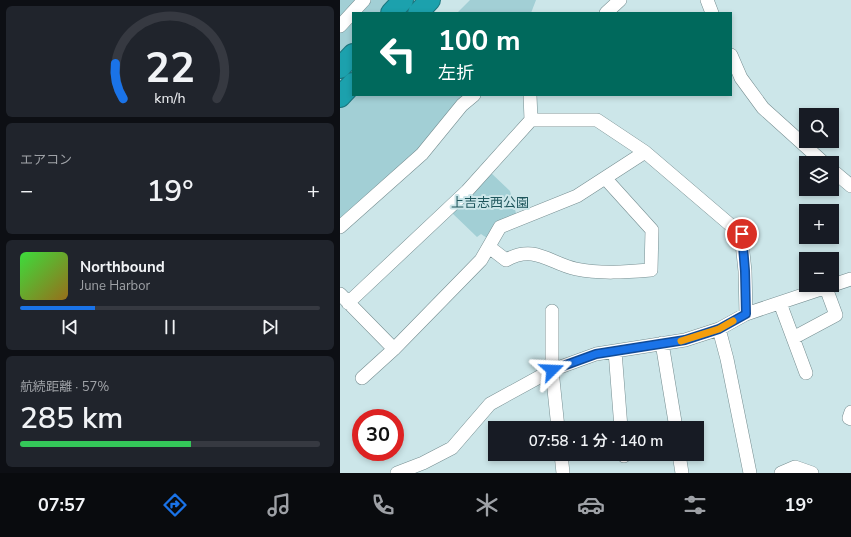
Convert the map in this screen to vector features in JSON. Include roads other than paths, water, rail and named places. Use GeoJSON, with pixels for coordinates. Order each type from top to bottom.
{"type":"FeatureCollection","features":[{"type":"Feature","properties":{"kind":"highway"},"geometry":{"type":"LineString","coordinates":[[388,12],[397,0]]}},
{"type":"Feature","properties":{"kind":"highway"},"geometry":{"type":"LineString","coordinates":[[392,12],[402,0]]}},
{"type":"Feature","properties":{"kind":"highway"},"geometry":{"type":"LineString","coordinates":[[419,12],[430,0]]}},
{"type":"Feature","properties":{"kind":"highway"},"geometry":{"type":"LineString","coordinates":[[340,68],[352,55]]}},
{"type":"Feature","properties":{"kind":"highway"},"geometry":{"type":"LineString","coordinates":[[340,97],[352,84]]}},
{"type":"Feature","properties":{"kind":"street"},"geometry":{"type":"LineString","coordinates":[[353,12],[364,0]]}},
{"type":"Feature","properties":{"kind":"street"},"geometry":{"type":"LineString","coordinates":[[607,12],[620,0]]}},
{"type":"Feature","properties":{"kind":"street"},"geometry":{"type":"LineString","coordinates":[[707,0],[712,12]]}},
{"type":"Feature","properties":{"kind":"street"},"geometry":{"type":"LineString","coordinates":[[340,26],[352,13]]}},
{"type":"Feature","properties":{"kind":"street"},"geometry":{"type":"LineString","coordinates":[[732,57],[741,78],[763,108],[816,156]]}},
{"type":"Feature","properties":{"kind":"street"},"geometry":{"type":"LineString","coordinates":[[340,227],[422,154],[462,105],[473,96]]}},
{"type":"Feature","properties":{"kind":"street"},"geometry":{"type":"LineString","coordinates":[[394,349],[344,299],[467,191],[531,120],[530,96]]}},
{"type":"Feature","properties":{"kind":"street"},"geometry":{"type":"LineString","coordinates":[[531,120],[597,120],[645,152],[742,234],[746,314]]}},
{"type":"Feature","properties":{"kind":"street"},"geometry":{"type":"LineString","coordinates":[[362,378],[394,349],[481,260],[500,227],[577,196],[645,152]]}},
{"type":"Feature","properties":{"kind":"street"},"geometry":{"type":"LineString","coordinates":[[839,176],[851,186]]}},
{"type":"Feature","properties":{"kind":"street"},"geometry":{"type":"LineString","coordinates":[[489,247],[506,260],[518,253],[541,255],[576,269],[623,273],[651,270],[652,230],[604,178]]}},
{"type":"Feature","properties":{"kind":"street"},"geometry":{"type":"LineString","coordinates":[[839,283],[851,279]]}},
{"type":"Feature","properties":{"kind":"street"},"geometry":{"type":"LineString","coordinates":[[397,473],[423,463],[452,448],[490,404],[552,370],[596,354],[685,340],[719,329],[746,314],[814,292]]}},
{"type":"Feature","properties":{"kind":"street"},"geometry":{"type":"LineString","coordinates":[[793,338],[836,315],[827,292]]}},
{"type":"Feature","properties":{"kind":"street"},"geometry":{"type":"LineString","coordinates":[[780,303],[806,373]]}},
{"type":"Feature","properties":{"kind":"street"},"geometry":{"type":"LineString","coordinates":[[552,311],[552,370],[557,421]]}},
{"type":"Feature","properties":{"kind":"street"},"geometry":{"type":"LineString","coordinates":[[719,329],[727,359],[750,473]]}},
{"type":"Feature","properties":{"kind":"street"},"geometry":{"type":"LineString","coordinates":[[662,344],[675,421]]}},
{"type":"Feature","properties":{"kind":"street"},"geometry":{"type":"LineString","coordinates":[[615,351],[620,421]]}},
{"type":"Feature","properties":{"kind":"street"},"geometry":{"type":"LineString","coordinates":[[851,412],[849,418],[851,419]]}},
{"type":"Feature","properties":{"kind":"street"},"geometry":{"type":"LineString","coordinates":[[562,461],[563,473]]}},
{"type":"Feature","properties":{"kind":"street"},"geometry":{"type":"LineString","coordinates":[[680,461],[682,473]]}},
{"type":"Feature","properties":{"kind":"street"},"geometry":{"type":"LineString","coordinates":[[781,473],[795,467],[812,473]]}},
{"type":"Feature","properties":{"kind":"park label","name":"上吉志西公園"},"geometry":{"type":"Point","coordinates":[490,203]}}]}
